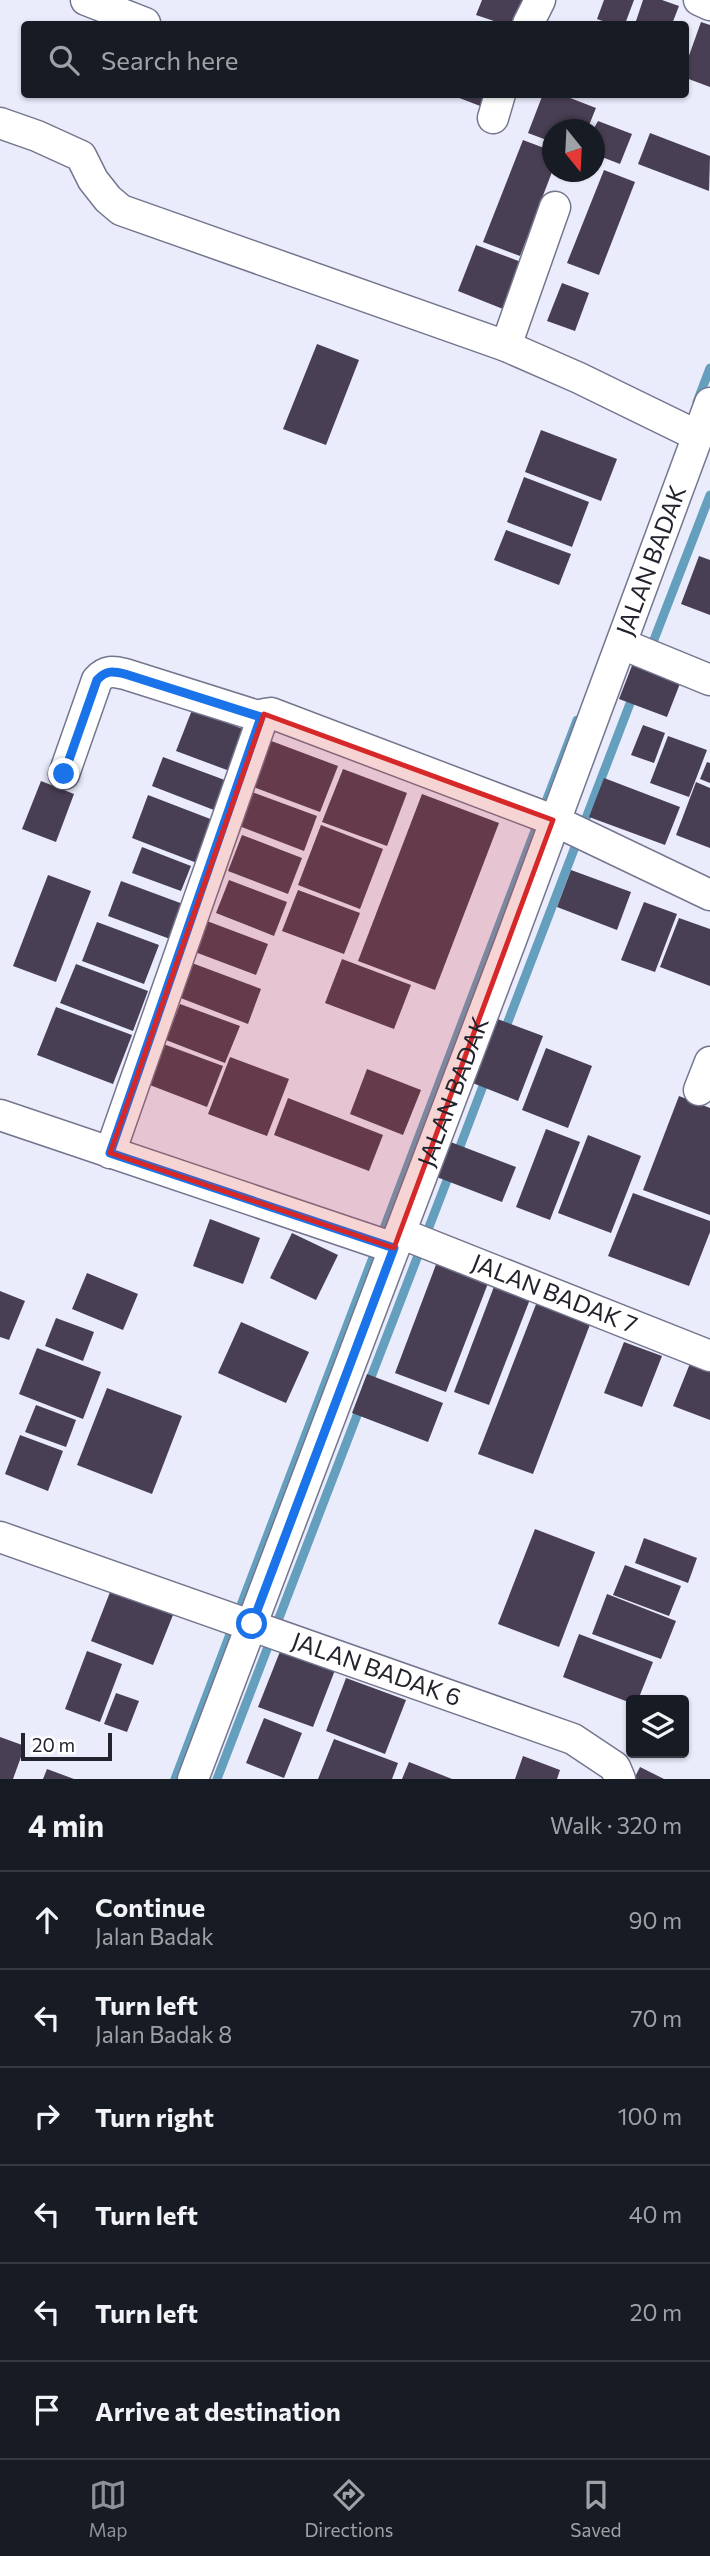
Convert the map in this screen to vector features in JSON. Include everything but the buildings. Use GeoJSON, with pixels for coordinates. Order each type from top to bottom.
{"type":"FeatureCollection","features":[{"type":"Feature","properties":{"kind":"street"},"geometry":{"type":"LineString","coordinates":[[86,0],[140,21]]}},
{"type":"Feature","properties":{"kind":"street"},"geometry":{"type":"LineString","coordinates":[[530,21],[540,0]]}},
{"type":"Feature","properties":{"kind":"street"},"geometry":{"type":"LineString","coordinates":[[699,0],[710,5]]}},
{"type":"Feature","properties":{"kind":"street"},"geometry":{"type":"LineString","coordinates":[[0,123],[81,156],[93,180],[121,210],[506,346],[579,378],[705,424]]}},
{"type":"Feature","properties":{"kind":"street"},"geometry":{"type":"LineString","coordinates":[[506,346],[555,207]]}},
{"type":"Feature","properties":{"kind":"street","name":"JALAN BADAK"},"geometry":{"type":"LineString","coordinates":[[193,1779],[553,820],[705,424]]}},
{"type":"Feature","properties":{"kind":"street"},"geometry":{"type":"LineString","coordinates":[[622,644],[710,680]]}},
{"type":"Feature","properties":{"kind":"street"},"geometry":{"type":"LineString","coordinates":[[64,774],[97,680],[103,674],[114,671],[261,717]]}},
{"type":"Feature","properties":{"kind":"street"},"geometry":{"type":"LineString","coordinates":[[110,1153],[264,714],[271,713],[553,820],[710,895]]}},
{"type":"Feature","properties":{"kind":"street"},"geometry":{"type":"LineString","coordinates":[[699,1090],[710,1062]]}},
{"type":"Feature","properties":{"kind":"street","name":"JALAN BADAK 7"},"geometry":{"type":"LineString","coordinates":[[0,1115],[110,1153],[397,1240],[710,1356]]}},
{"type":"Feature","properties":{"kind":"street","name":"JALAN BADAK 6"},"geometry":{"type":"LineString","coordinates":[[0,1537],[573,1739],[615,1768],[620,1779]]}},
{"type":"Feature","properties":{"kind":"highlighted area"},"geometry":{"type":"Polygon","coordinates":[[[264,714],[553,820],[394,1248],[110,1153],[264,714]]]}},
{"type":"Feature","properties":{"kind":"waterway"},"geometry":{"type":"LineString","coordinates":[[697,402],[710,368]]}},
{"type":"Feature","properties":{"kind":"waterway"},"geometry":{"type":"LineString","coordinates":[[650,650],[710,495]]}},
{"type":"Feature","properties":{"kind":"waterway"},"geometry":{"type":"LineString","coordinates":[[504,1032],[634,693]]}},
{"type":"Feature","properties":{"kind":"waterway"},"geometry":{"type":"LineString","coordinates":[[175,1779],[577,720]]}},
{"type":"Feature","properties":{"kind":"waterway"},"geometry":{"type":"LineString","coordinates":[[456,1157],[486,1078]]}},
{"type":"Feature","properties":{"kind":"waterway"},"geometry":{"type":"LineString","coordinates":[[368,1385],[451,1170]]}},
{"type":"Feature","properties":{"kind":"waterway"},"geometry":{"type":"LineString","coordinates":[[217,1779],[361,1405]]}},
{"type":"Feature","properties":{"kind":"route"},"geometry":{"type":"LineString","coordinates":[[64,774],[97,680],[103,674],[114,671],[261,717],[110,1153],[394,1248],[252,1624]]}}]}
